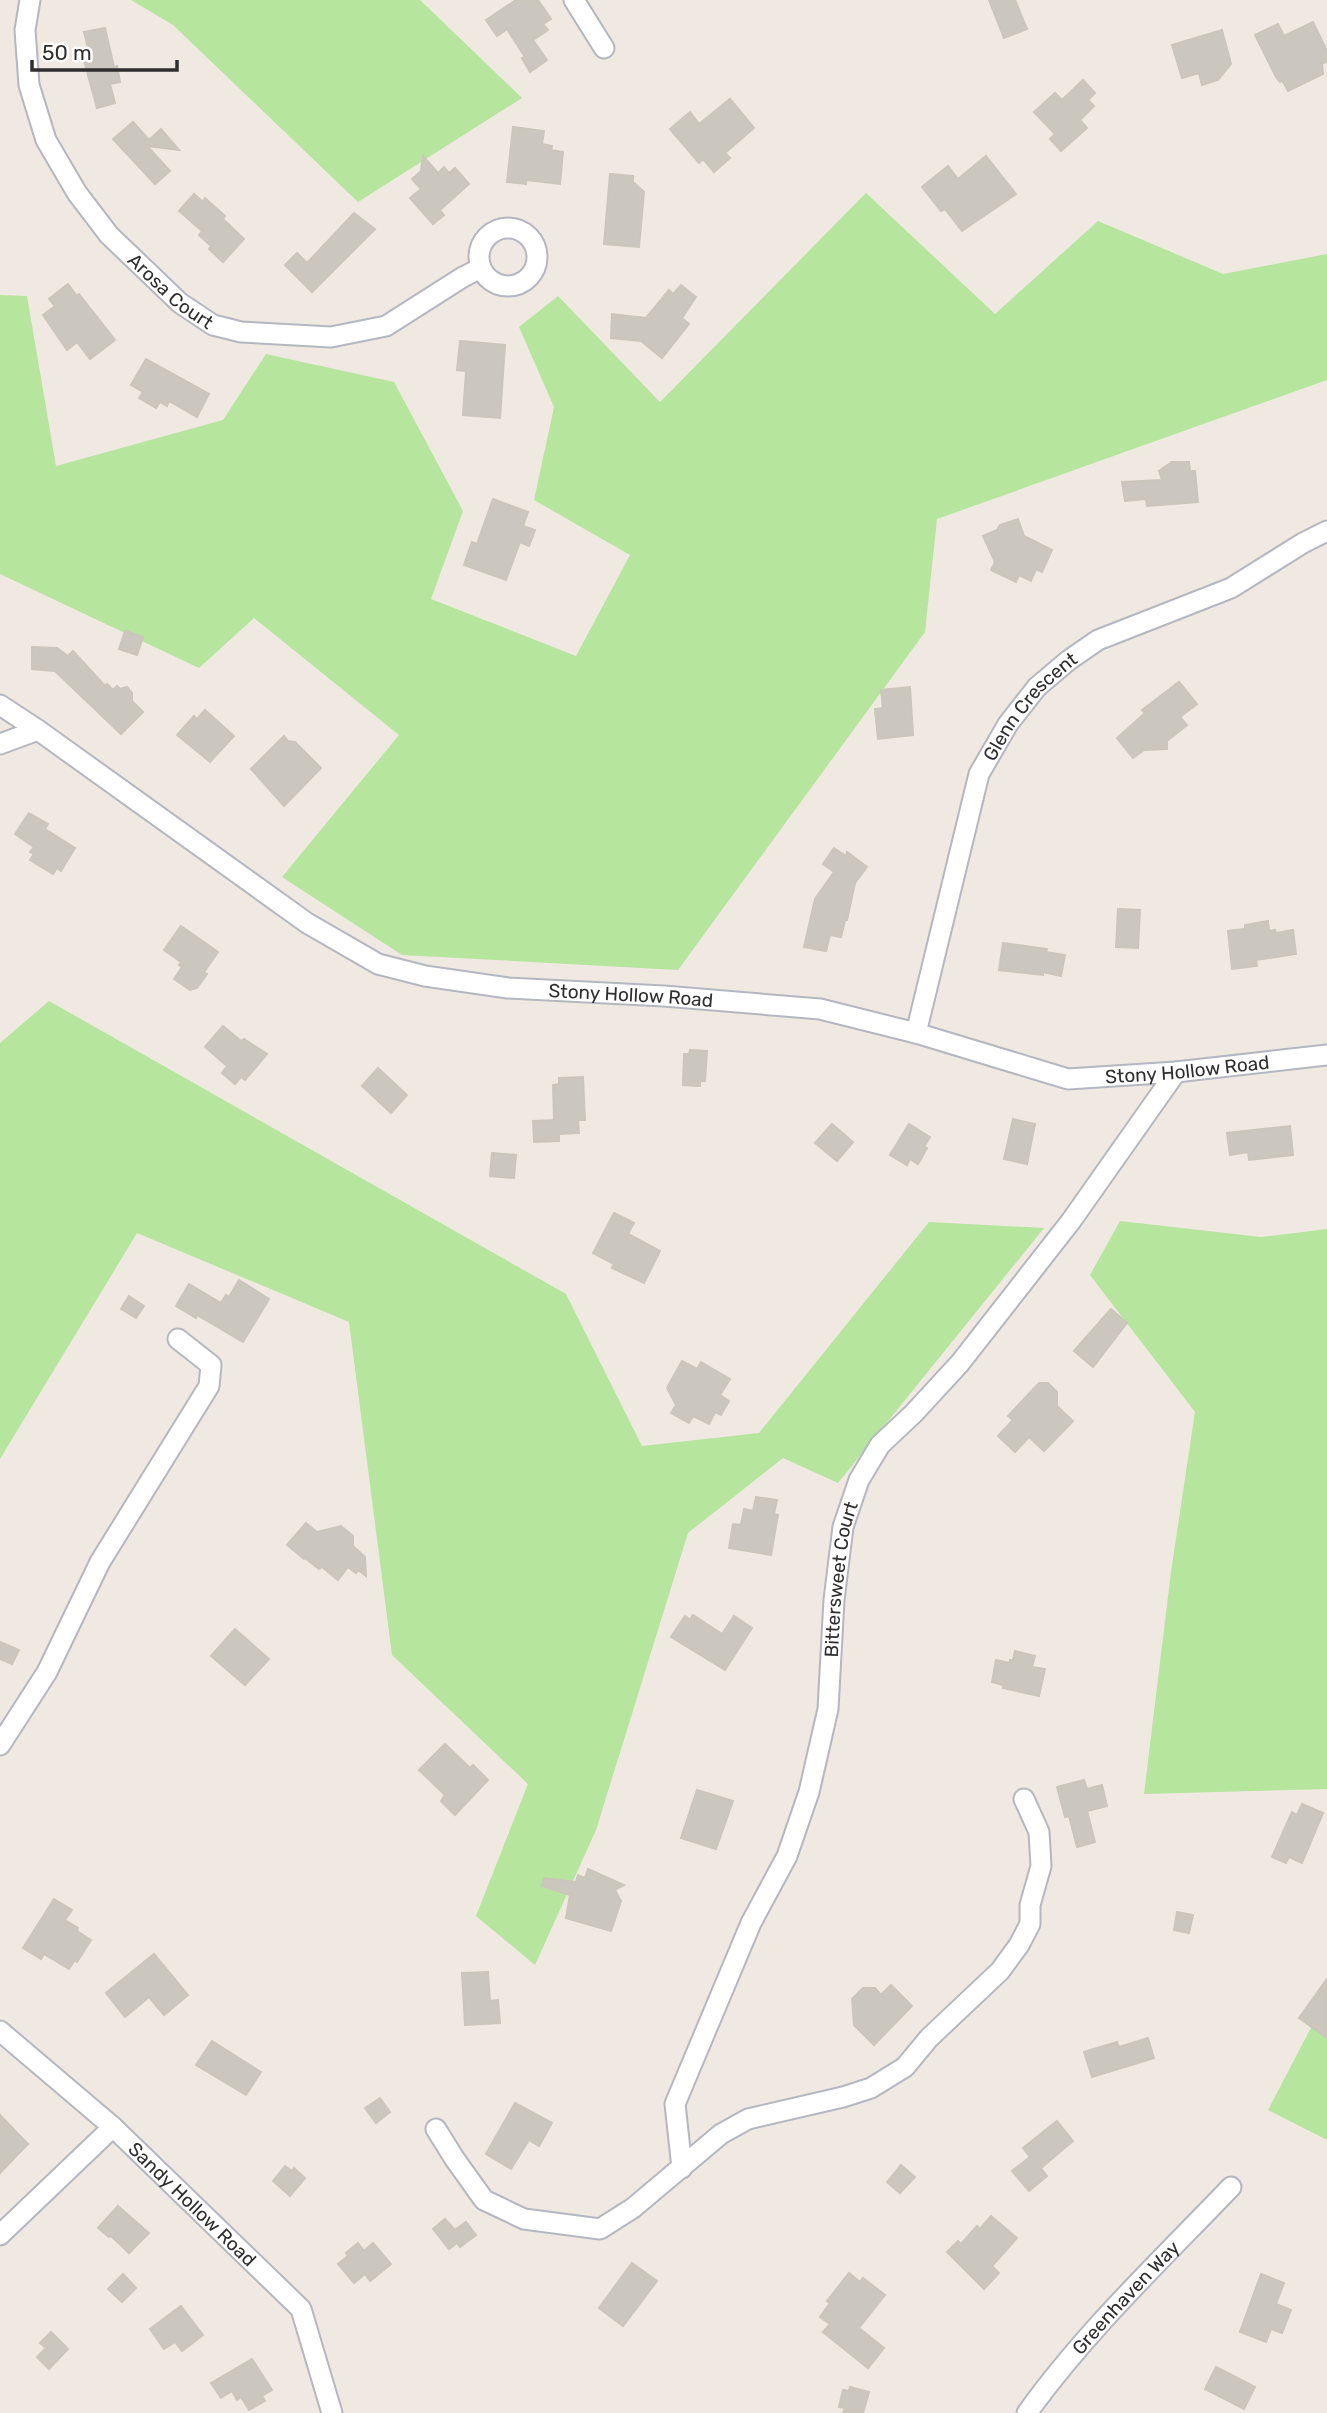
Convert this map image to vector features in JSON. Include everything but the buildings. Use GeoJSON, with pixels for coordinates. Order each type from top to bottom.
{"type":"FeatureCollection","features":[{"type":"Feature","properties":{"kind":"street","name":"Arosa Court"},"geometry":{"type":"LineString","coordinates":[[30,0],[25,30],[29,85],[46,140],[76,193],[109,235],[180,303],[213,325],[241,332],[331,337],[386,326],[481,268]]}},
{"type":"Feature","properties":{"kind":"street"},"geometry":{"type":"LineString","coordinates":[[574,0],[604,48]]}},
{"type":"Feature","properties":{"kind":"street","name":"Glenn Crescent"},"geometry":{"type":"LineString","coordinates":[[916,1033],[979,774],[1008,724],[1037,687],[1098,640],[1231,588],[1303,542],[1327,531]]}},
{"type":"Feature","properties":{"kind":"street","name":"Stony Hollow Road"},"geometry":{"type":"LineString","coordinates":[[0,705],[307,923],[379,964],[425,976],[508,988],[664,996],[820,1009],[916,1033],[1069,1079],[1176,1072],[1327,1055]]}},
{"type":"Feature","properties":{"kind":"street"},"geometry":{"type":"LineString","coordinates":[[0,744],[38,730]]}},
{"type":"Feature","properties":{"kind":"street","name":"Bittersweet Court"},"geometry":{"type":"LineString","coordinates":[[682,2168],[675,2104],[751,1923],[787,1856],[809,1792],[828,1709],[834,1600],[843,1527],[859,1480],[880,1445],[960,1363],[1071,1221],[1176,1072]]}},
{"type":"Feature","properties":{"kind":"street"},"geometry":{"type":"LineString","coordinates":[[0,1745],[47,1672],[100,1562],[209,1386],[211,1365],[178,1339]]}},
{"type":"Feature","properties":{"kind":"street"},"geometry":{"type":"LineString","coordinates":[[436,2129],[484,2200],[524,2220],[600,2229],[633,2208],[721,2134],[748,2119],[862,2091],[905,2067],[929,2038],[1000,1971],[1030,1924],[1030,1905],[1041,1866],[1039,1832],[1024,1799]]}},
{"type":"Feature","properties":{"kind":"street","name":"Sandy Hollow Road"},"geometry":{"type":"LineString","coordinates":[[0,2031],[113,2127],[301,2309],[332,2413]]}},
{"type":"Feature","properties":{"kind":"street"},"geometry":{"type":"LineString","coordinates":[[0,2235],[113,2127]]}},
{"type":"Feature","properties":{"kind":"street","name":"Greenhaven Way"},"geometry":{"type":"LineString","coordinates":[[1027,2413],[1069,2359],[1231,2187]]}},
{"type":"Feature","properties":{"kind":"green space"},"geometry":{"type":"Polygon","coordinates":[[[131,0],[420,0],[522,98],[358,202],[173,25],[131,0]]]}},
{"type":"Feature","properties":{"kind":"green space"},"geometry":{"type":"Polygon","coordinates":[[[866,193],[995,314],[1098,221],[1223,274],[1327,254],[1327,380],[937,519],[925,632],[678,970],[402,955],[282,877],[399,735],[254,618],[199,668],[0,574],[0,295],[27,296],[56,466],[223,420],[266,354],[394,382],[463,511],[431,599],[576,656],[630,555],[534,500],[554,407],[519,327],[558,296],[660,402],[866,193]]]}},
{"type":"Feature","properties":{"kind":"green space"},"geometry":{"type":"Polygon","coordinates":[[[49,1001],[566,1294],[642,1446],[759,1433],[929,1222],[1044,1228],[838,1483],[783,1458],[688,1533],[596,1830],[535,1965],[476,1916],[528,1784],[392,1655],[349,1322],[137,1233],[0,1459],[0,1043],[49,1001]]]}},
{"type":"Feature","properties":{"kind":"green space"},"geometry":{"type":"Polygon","coordinates":[[[1120,1221],[1261,1237],[1327,1229],[1327,1789],[1144,1794],[1171,1572],[1195,1412],[1090,1275],[1120,1221]]]}},
{"type":"Feature","properties":{"kind":"green space"},"geometry":{"type":"Polygon","coordinates":[[[1327,1997],[1327,2140],[1268,2110],[1327,1997]]]}}]}
